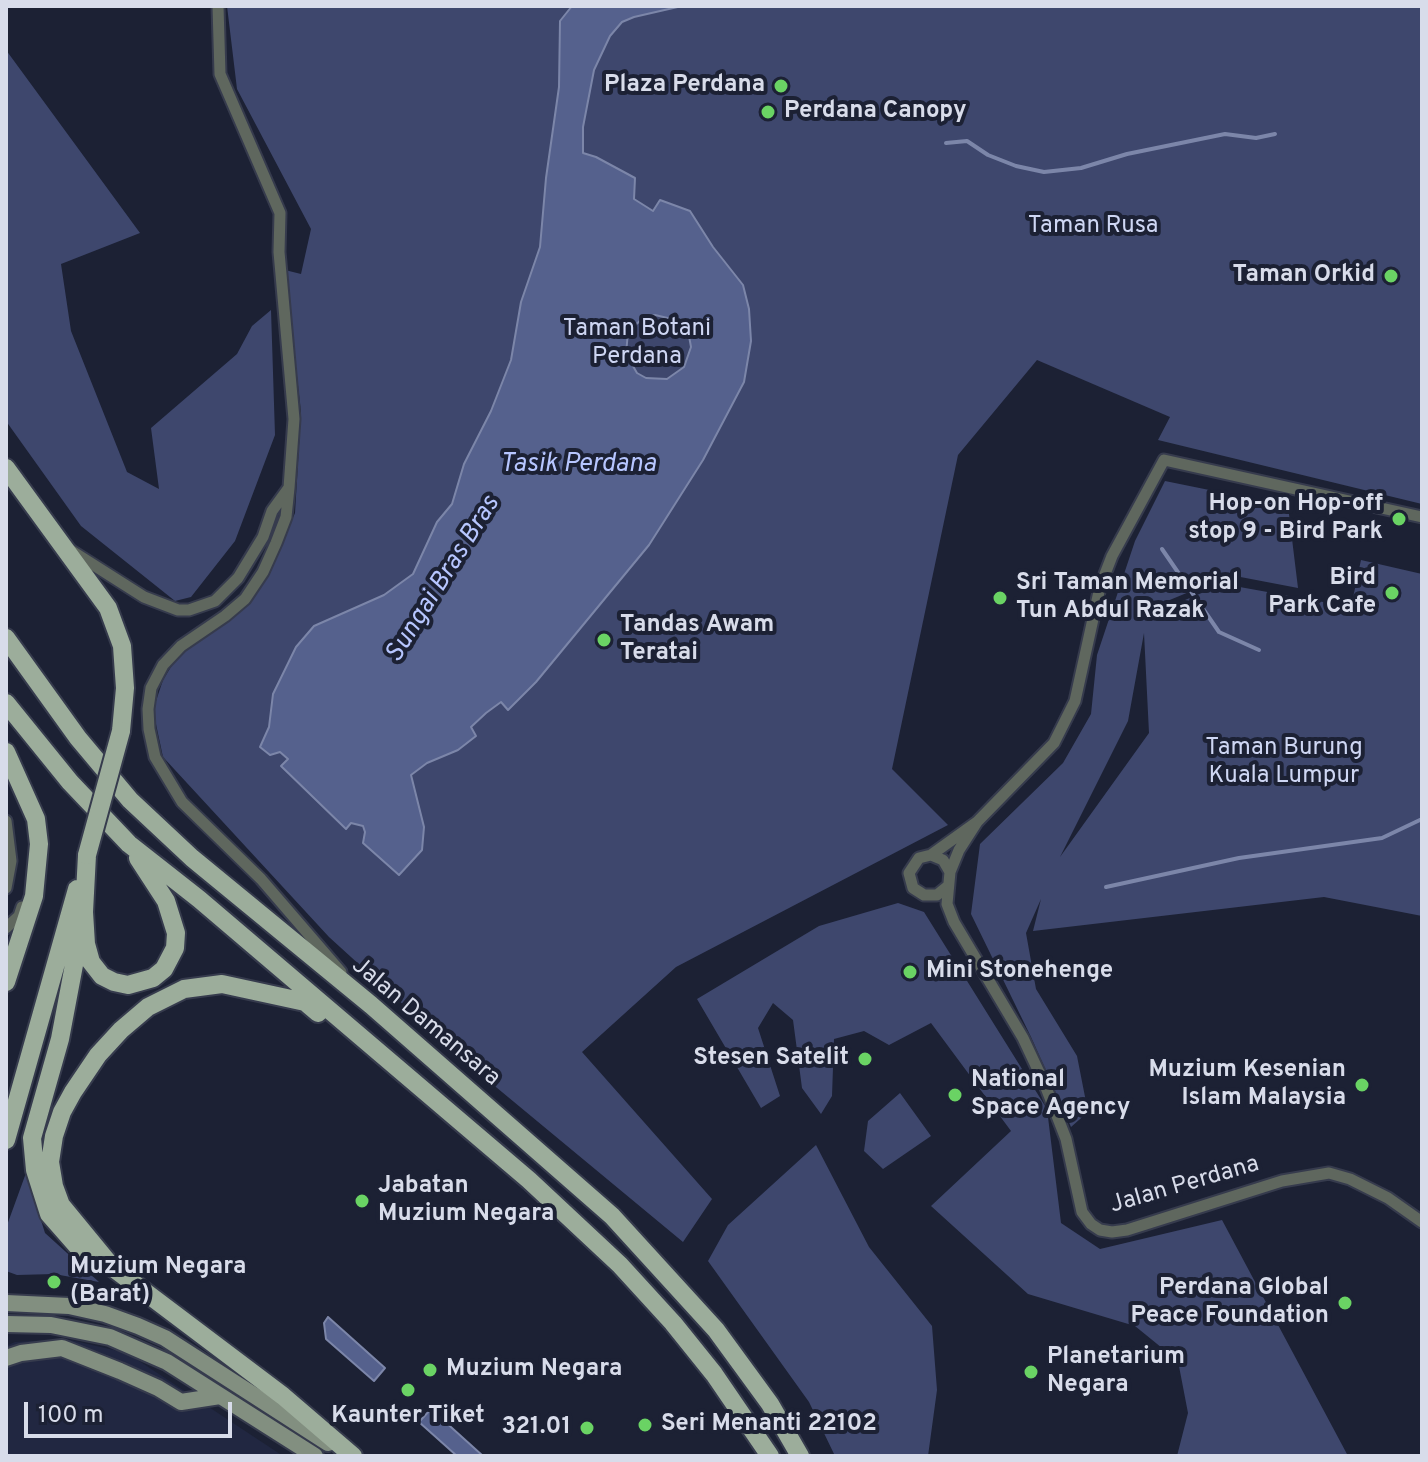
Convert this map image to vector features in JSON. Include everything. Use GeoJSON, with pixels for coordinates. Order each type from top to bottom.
{"type":"FeatureCollection","features":[{"type":"Feature","properties":{"kind":"main road"},"geometry":{"type":"LineString","coordinates":[[6,468],[108,608],[122,646],[125,688],[121,731],[6,1140]]}},
{"type":"Feature","properties":{"kind":"main road","name":"Jalan Damansara"},"geometry":{"type":"LineString","coordinates":[[6,638],[78,738],[130,800],[192,858],[371,1005],[548,1158],[642,1246],[744,1366],[800,1456]]}},
{"type":"Feature","properties":{"kind":"main road"},"geometry":{"type":"LineString","coordinates":[[6,703],[70,782],[129,844],[199,899],[529,1180],[645,1290],[714,1374],[770,1456]]}},
{"type":"Feature","properties":{"kind":"main road"},"geometry":{"type":"LineString","coordinates":[[6,752],[36,819],[39,844],[34,896],[6,982]]}},
{"type":"Feature","properties":{"kind":"main road"},"geometry":{"type":"LineString","coordinates":[[87,855],[84,912],[86,944],[91,962],[102,976],[114,982],[128,985],[142,983],[153,978],[171,960],[176,933],[173,918],[156,883],[129,844]]}},
{"type":"Feature","properties":{"kind":"main road"},"geometry":{"type":"LineString","coordinates":[[84,912],[60,1039],[32,1138],[35,1170],[49,1214],[78,1247],[101,1264],[112,1267]]}},
{"type":"Feature","properties":{"kind":"main road"},"geometry":{"type":"LineString","coordinates":[[350,1456],[283,1396],[112,1267],[61,1205],[50,1162],[54,1136],[73,1092],[113,1038],[148,1007],[184,989],[222,984],[305,1002],[386,1068],[448,1110]]}},
{"type":"Feature","properties":{"kind":"main road"},"geometry":{"type":"LineString","coordinates":[[6,1303],[69,1306],[105,1314],[165,1338],[350,1456]]}},
{"type":"Feature","properties":{"kind":"main road"},"geometry":{"type":"LineString","coordinates":[[6,1324],[51,1325],[110,1337],[167,1362],[315,1456]]}},
{"type":"Feature","properties":{"kind":"main road"},"geometry":{"type":"LineString","coordinates":[[6,1358],[62,1348],[120,1371],[181,1402],[220,1396]]}},
{"type":"Feature","properties":{"kind":"street"},"geometry":{"type":"LineString","coordinates":[[218,6],[220,74],[280,213],[279,252],[294,419],[289,488],[286,517],[276,543],[263,572],[245,599],[181,646],[163,665],[151,688],[149,729],[155,757],[182,802],[261,879],[371,1005]]}},
{"type":"Feature","properties":{"kind":"street"},"geometry":{"type":"LineString","coordinates":[[977,822],[959,850],[948,886],[937,895],[924,895],[913,888],[909,873],[919,858],[931,855],[977,822],[1054,743],[1075,701],[1104,576],[1135,510],[1164,460],[1422,517]]}},
{"type":"Feature","properties":{"kind":"street"},"geometry":{"type":"LineString","coordinates":[[66,548],[144,597],[178,610],[189,610],[215,601],[238,578],[263,537],[272,511],[289,488]]}},
{"type":"Feature","properties":{"kind":"street"},"geometry":{"type":"LineString","coordinates":[[6,821],[11,861],[6,888]]}},
{"type":"Feature","properties":{"kind":"street"},"geometry":{"type":"LineString","coordinates":[[931,855],[943,860],[950,872]]}},
{"type":"Feature","properties":{"kind":"street"},"geometry":{"type":"LineString","coordinates":[[6,928],[19,916],[38,866]]}},
{"type":"Feature","properties":{"kind":"street","name":"Jalan Perdana"},"geometry":{"type":"LineString","coordinates":[[948,886],[947,904],[954,922],[1023,1038],[1045,1085],[1066,1139],[1082,1212],[1091,1224],[1100,1230],[1127,1230],[1282,1181],[1329,1173],[1350,1179],[1388,1198],[1422,1222]]}},
{"type":"Feature","properties":{"kind":"street","name":"Jalan Perdana"},"geometry":{"type":"LineString","coordinates":[[924,895],[954,922]]}},
{"type":"Feature","properties":{"kind":"shaded area"},"geometry":{"type":"Polygon","coordinates":[[[66,1339],[127,1353],[283,1456],[6,1456],[6,1346],[15,1342],[66,1339]]]}},
{"type":"Feature","properties":{"kind":"green space","name":"Taman Botani Perdana"},"geometry":{"type":"Polygon","coordinates":[[[227,6],[1422,6],[1422,504],[1158,440],[1170,417],[1037,360],[958,455],[892,769],[948,825],[676,967],[582,1052],[712,1199],[683,1242],[473,1068],[329,937],[163,757],[153,710],[163,680],[177,657],[246,605],[270,573],[295,513],[301,412],[285,270],[301,274],[311,229],[237,89],[227,6]]]}},
{"type":"Feature","properties":{"kind":"green space"},"geometry":{"type":"Polygon","coordinates":[[[6,50],[140,233],[61,264],[71,331],[127,472],[159,489],[151,428],[237,354],[252,326],[271,310],[275,435],[235,541],[191,597],[175,601],[81,526],[6,421],[6,50]]]}},
{"type":"Feature","properties":{"kind":"green space","name":"Taman Burung Kuala Lumpur"},"geometry":{"type":"Polygon","coordinates":[[[1165,481],[1288,506],[1298,588],[1230,575],[1148,609],[1147,616],[1223,584],[1351,607],[1361,560],[1422,574],[1422,916],[1324,897],[1033,931],[1041,899],[1026,933],[1036,989],[1077,1056],[1088,1112],[1071,1127],[971,914],[980,844],[1063,763],[1091,714],[1097,655],[1135,541],[1165,481]],[[1144,633],[1128,721],[1060,857],[1149,733],[1144,633]]]}},
{"type":"Feature","properties":{"kind":"green space"},"geometry":{"type":"Polygon","coordinates":[[[898,903],[924,912],[1047,1109],[1061,1223],[1100,1249],[1222,1220],[1348,1456],[1177,1456],[1188,1413],[1178,1361],[1135,1326],[1028,1294],[931,1206],[1011,1131],[931,1023],[889,1045],[864,1031],[834,1039],[832,1096],[821,1114],[802,1088],[793,1020],[773,1003],[758,1028],[780,1096],[761,1108],[697,999],[819,926],[898,903]]]}},
{"type":"Feature","properties":{"kind":"green space"},"geometry":{"type":"Polygon","coordinates":[[[900,1093],[931,1136],[883,1169],[864,1151],[868,1121],[900,1093]]]}},
{"type":"Feature","properties":{"kind":"green space"},"geometry":{"type":"Polygon","coordinates":[[[816,1145],[869,1247],[932,1326],[937,1390],[928,1456],[835,1456],[809,1402],[708,1261],[728,1225],[816,1145]]]}},
{"type":"Feature","properties":{"kind":"green space"},"geometry":{"type":"Polygon","coordinates":[[[26,1173],[45,1233],[99,1282],[54,1274],[17,1275],[6,1271],[6,1228],[26,1173]]]}},
{"type":"Feature","properties":{"kind":"water","name":"Tasik Perdana"},"geometry":{"type":"Polygon","coordinates":[[[572,6],[682,6],[622,22],[610,36],[594,70],[583,127],[583,153],[635,178],[634,199],[653,211],[660,200],[690,211],[743,285],[749,309],[751,341],[744,382],[703,460],[649,545],[536,682],[508,710],[501,702],[486,713],[471,727],[476,736],[458,750],[427,763],[411,775],[424,827],[422,850],[399,875],[363,843],[363,826],[351,823],[346,829],[281,766],[288,759],[280,752],[270,755],[260,747],[269,727],[273,694],[296,647],[314,626],[384,595],[413,574],[437,522],[452,504],[464,464],[491,411],[511,360],[521,302],[540,247],[559,87],[560,21],[572,6]],[[655,315],[644,317],[628,332],[626,354],[637,373],[646,378],[667,379],[684,367],[691,347],[689,336],[676,320],[655,315]]]}},
{"type":"Feature","properties":{"kind":"water"},"geometry":{"type":"Polygon","coordinates":[[[328,1317],[385,1368],[374,1381],[326,1339],[324,1323],[328,1317]]]}},
{"type":"Feature","properties":{"kind":"water"},"geometry":{"type":"Polygon","coordinates":[[[431,1409],[483,1456],[457,1456],[419,1422],[431,1409]]]}},
{"type":"Feature","properties":{"kind":"waterway"},"geometry":{"type":"LineString","coordinates":[[946,143],[967,141],[988,155],[1044,172],[1081,168],[1127,154],[1225,134],[1256,138],[1275,134]]}},
{"type":"Feature","properties":{"kind":"waterway"},"geometry":{"type":"LineString","coordinates":[[1162,549],[1219,632],[1259,650]]}},
{"type":"Feature","properties":{"kind":"waterway"},"geometry":{"type":"LineString","coordinates":[[1106,887],[1239,858],[1382,838],[1422,819]]}},
{"type":"Feature","properties":{"kind":"place","name":"Plaza Perdana"},"geometry":{"type":"Point","coordinates":[781,86]}},
{"type":"Feature","properties":{"kind":"place","name":"Perdana Canopy"},"geometry":{"type":"Point","coordinates":[768,112]}},
{"type":"Feature","properties":{"kind":"place","name":"Taman Orkid"},"geometry":{"type":"Point","coordinates":[1391,276]}},
{"type":"Feature","properties":{"kind":"place","name":"Hop-on Hop-off stop 9 - Bird Park"},"geometry":{"type":"Point","coordinates":[1399,519]}},
{"type":"Feature","properties":{"kind":"place","name":"Bird Park Cafe"},"geometry":{"type":"Point","coordinates":[1392,593]}},
{"type":"Feature","properties":{"kind":"place","name":"Sri Taman Memorial Tun Abdul Razak"},"geometry":{"type":"Point","coordinates":[1000,598]}},
{"type":"Feature","properties":{"kind":"place","name":"Tandas Awam Teratai"},"geometry":{"type":"Point","coordinates":[604,640]}},
{"type":"Feature","properties":{"kind":"place","name":"Mini Stonehenge"},"geometry":{"type":"Point","coordinates":[910,972]}},
{"type":"Feature","properties":{"kind":"place","name":"Stesen Satelit"},"geometry":{"type":"Point","coordinates":[865,1059]}},
{"type":"Feature","properties":{"kind":"place","name":"Muzium Kesenian Islam Malaysia"},"geometry":{"type":"Point","coordinates":[1362,1085]}},
{"type":"Feature","properties":{"kind":"place","name":"National Space Agency"},"geometry":{"type":"Point","coordinates":[955,1095]}},
{"type":"Feature","properties":{"kind":"place","name":"Jabatan Muzium Negara"},"geometry":{"type":"Point","coordinates":[362,1201]}},
{"type":"Feature","properties":{"kind":"place","name":"Muzium Negara (Barat)"},"geometry":{"type":"Point","coordinates":[54,1282]}},
{"type":"Feature","properties":{"kind":"place","name":"Perdana Global Peace Foundation"},"geometry":{"type":"Point","coordinates":[1345,1303]}},
{"type":"Feature","properties":{"kind":"place","name":"Muzium Negara"},"geometry":{"type":"Point","coordinates":[430,1370]}},
{"type":"Feature","properties":{"kind":"place","name":"Planetarium Negara"},"geometry":{"type":"Point","coordinates":[1031,1372]}},
{"type":"Feature","properties":{"kind":"place","name":"Kaunter Tiket"},"geometry":{"type":"Point","coordinates":[408,1390]}},
{"type":"Feature","properties":{"kind":"place","name":"Seri Menanti 22102"},"geometry":{"type":"Point","coordinates":[645,1425]}},
{"type":"Feature","properties":{"kind":"place","name":"321.01"},"geometry":{"type":"Point","coordinates":[587,1428]}},
{"type":"Feature","properties":{"kind":"park label","name":"Taman Rusa"},"geometry":{"type":"Point","coordinates":[1093,227]}},
{"type":"Feature","properties":{"kind":"water label","name":"Sungai Bras Bras"},"geometry":{"type":"Point","coordinates":[444,580]}}]}
